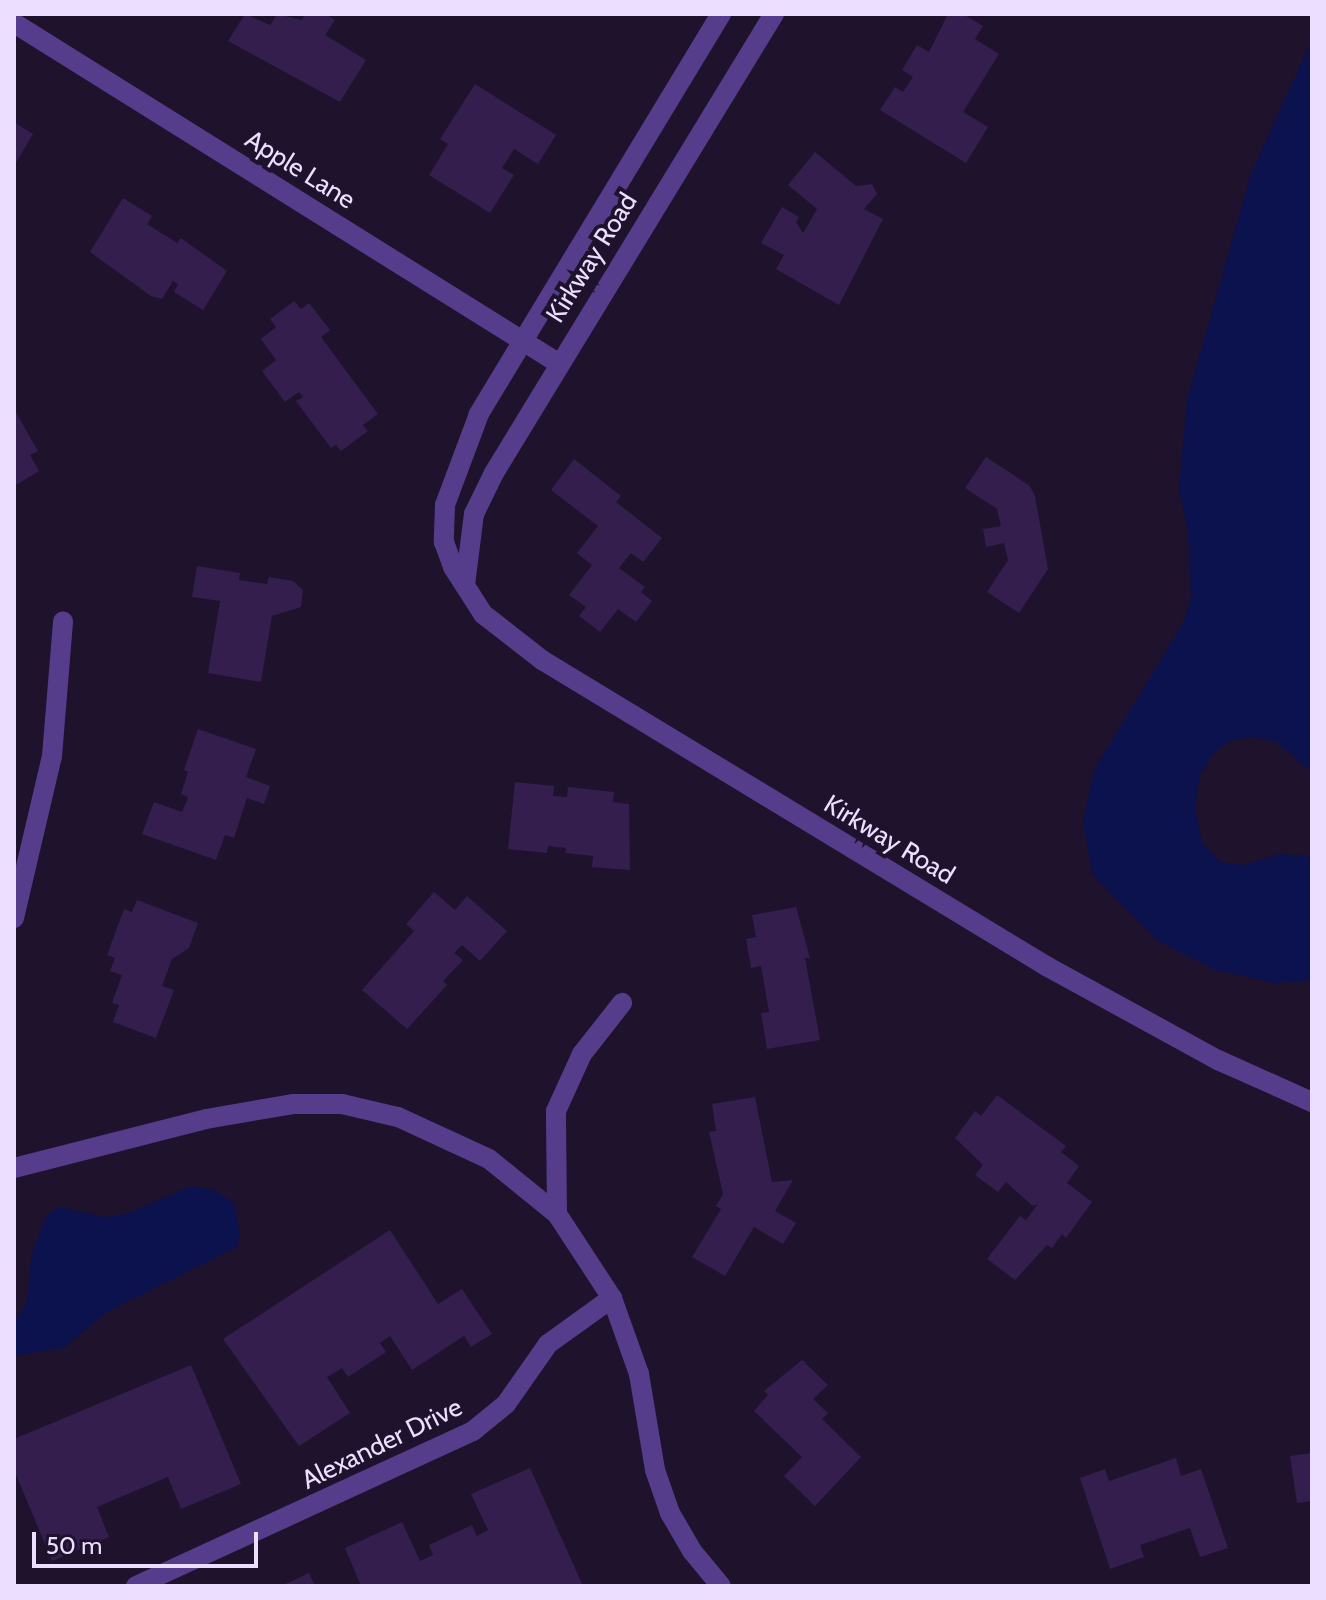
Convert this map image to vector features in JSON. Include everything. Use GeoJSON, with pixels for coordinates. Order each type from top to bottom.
{"type":"FeatureCollection","features":[{"type":"Feature","properties":{"kind":"street","name":"Kirkway Road"},"geometry":{"type":"LineString","coordinates":[[721,14],[479,414],[445,505],[444,542],[465,585],[483,614],[507,636],[735,778],[1048,967],[1218,1060],[1312,1102]]}},
{"type":"Feature","properties":{"kind":"street","name":"Kirkway Road"},"geometry":{"type":"LineString","coordinates":[[465,585],[474,514],[558,363],[774,14]]}},
{"type":"Feature","properties":{"kind":"street","name":"Apple Lane"},"geometry":{"type":"LineString","coordinates":[[14,23],[526,339],[558,363]]}},
{"type":"Feature","properties":{"kind":"street"},"geometry":{"type":"LineString","coordinates":[[14,918],[52,756],[63,621]]}},
{"type":"Feature","properties":{"kind":"street"},"geometry":{"type":"LineString","coordinates":[[557,1214],[556,1111],[582,1054],[622,1003]]}},
{"type":"Feature","properties":{"kind":"street"},"geometry":{"type":"LineString","coordinates":[[15,1163],[251,1110],[342,1104],[398,1117],[448,1136],[489,1159],[557,1214],[612,1298],[639,1374],[655,1470],[670,1513],[692,1551],[721,1586]]}},
{"type":"Feature","properties":{"kind":"street","name":"Alexander Drive"},"geometry":{"type":"LineString","coordinates":[[136,1586],[473,1431],[506,1404],[548,1344],[612,1298]]}},
{"type":"Feature","properties":{"kind":"shaded area"},"geometry":{"type":"Polygon","coordinates":[[[1312,40],[1312,773],[1277,742],[1252,737],[1230,741],[1214,753],[1200,774],[1195,806],[1202,843],[1220,862],[1245,865],[1280,854],[1312,856],[1312,980],[1275,983],[1215,970],[1158,941],[1092,874],[1083,821],[1094,770],[1182,625],[1191,598],[1188,532],[1179,489],[1187,400],[1251,173],[1312,40]]]}},
{"type":"Feature","properties":{"kind":"shaded area"},"geometry":{"type":"Polygon","coordinates":[[[191,1186],[214,1190],[234,1203],[240,1235],[237,1247],[107,1312],[63,1348],[14,1356],[14,1323],[27,1302],[31,1257],[46,1216],[58,1207],[105,1217],[127,1214],[191,1186]]]}},
{"type":"Feature","properties":{"kind":"building"},"geometry":{"type":"Polygon","coordinates":[[[245,14],[270,25],[277,14],[302,20],[305,14],[325,14],[335,20],[325,35],[366,60],[340,102],[228,41],[245,14]]]}},
{"type":"Feature","properties":{"kind":"building"},"geometry":{"type":"Polygon","coordinates":[[[948,14],[963,14],[983,26],[975,39],[999,54],[963,112],[988,127],[966,163],[880,110],[895,87],[903,92],[913,77],[902,70],[917,45],[929,52],[948,14]]]}},
{"type":"Feature","properties":{"kind":"building"},"geometry":{"type":"Polygon","coordinates":[[[475,84],[556,135],[538,164],[514,149],[502,168],[514,175],[490,213],[429,175],[448,144],[440,139],[475,84]]]}},
{"type":"Feature","properties":{"kind":"building"},"geometry":{"type":"Polygon","coordinates":[[[14,122],[33,134],[14,166],[14,122]]]}},
{"type":"Feature","properties":{"kind":"building"},"geometry":{"type":"Polygon","coordinates":[[[815,152],[856,186],[872,184],[877,194],[864,209],[883,219],[839,305],[776,269],[784,255],[761,243],[782,207],[799,217],[796,222],[803,233],[817,209],[788,185],[815,152]]]}},
{"type":"Feature","properties":{"kind":"building"},"geometry":{"type":"Polygon","coordinates":[[[123,198],[152,216],[147,224],[177,243],[181,238],[227,271],[203,310],[174,292],[178,284],[173,281],[162,299],[151,296],[90,252],[123,198]]]}},
{"type":"Feature","properties":{"kind":"building"},"geometry":{"type":"Polygon","coordinates":[[[294,301],[301,309],[309,303],[330,330],[321,337],[378,414],[363,425],[368,431],[341,451],[336,445],[331,448],[296,401],[303,397],[299,392],[285,402],[262,371],[276,360],[261,339],[276,327],[270,319],[294,301]]]}},
{"type":"Feature","properties":{"kind":"building"},"geometry":{"type":"Polygon","coordinates":[[[14,409],[38,451],[30,455],[39,471],[14,486],[14,409]]]}},
{"type":"Feature","properties":{"kind":"building"},"geometry":{"type":"Polygon","coordinates":[[[986,457],[1030,486],[1035,496],[1048,569],[1019,613],[987,592],[1008,560],[1004,543],[986,547],[983,529],[1001,526],[997,509],[965,488],[986,457]]]}},
{"type":"Feature","properties":{"kind":"building"},"geometry":{"type":"Polygon","coordinates":[[[574,459],[621,496],[616,502],[662,538],[643,562],[631,553],[619,568],[645,587],[641,592],[652,601],[636,622],[618,609],[600,632],[579,616],[586,607],[569,595],[592,565],[577,553],[598,526],[551,490],[574,459]]]}},
{"type":"Feature","properties":{"kind":"building"},"geometry":{"type":"Polygon","coordinates":[[[197,566],[240,573],[239,580],[267,584],[269,577],[293,581],[303,590],[301,607],[272,616],[261,682],[208,673],[220,601],[192,597],[197,566]]]}},
{"type":"Feature","properties":{"kind":"building"},"geometry":{"type":"Polygon","coordinates":[[[198,729],[256,749],[246,777],[270,786],[264,804],[247,798],[234,838],[225,835],[216,860],[142,834],[154,802],[182,812],[188,797],[181,794],[188,772],[184,770],[198,729]]]}},
{"type":"Feature","properties":{"kind":"building"},"geometry":{"type":"Polygon","coordinates":[[[515,782],[554,786],[553,796],[567,797],[568,787],[614,792],[613,802],[629,804],[630,870],[592,867],[593,856],[565,853],[566,848],[548,846],[547,853],[508,849],[515,782]]]}},
{"type":"Feature","properties":{"kind":"building"},"geometry":{"type":"Polygon","coordinates":[[[434,892],[455,910],[467,896],[507,931],[480,961],[462,945],[454,953],[463,960],[443,981],[447,985],[407,1029],[362,990],[414,931],[406,924],[434,892]]]}},
{"type":"Feature","properties":{"kind":"building"},"geometry":{"type":"Polygon","coordinates":[[[137,900],[198,923],[189,948],[172,959],[162,986],[174,990],[156,1038],[113,1022],[119,1005],[112,1003],[122,975],[110,971],[115,958],[107,955],[124,909],[132,912],[137,900]]]}},
{"type":"Feature","properties":{"kind":"building"},"geometry":{"type":"Polygon","coordinates":[[[796,907],[810,958],[805,958],[820,1040],[767,1049],[761,1013],[769,1012],[761,966],[751,968],[746,939],[756,937],[752,915],[796,907]]]}},
{"type":"Feature","properties":{"kind":"building"},"geometry":{"type":"Polygon","coordinates":[[[997,1095],[1066,1146],[1061,1152],[1079,1166],[1067,1183],[1092,1202],[1066,1238],[1062,1234],[1052,1248],[1047,1245],[1015,1280],[987,1259],[1020,1216],[1026,1220],[1038,1204],[1033,1206],[1006,1182],[998,1192],[975,1175],[983,1165],[955,1138],[975,1111],[981,1116],[997,1095]]]}},
{"type":"Feature","properties":{"kind":"building"},"geometry":{"type":"Polygon","coordinates":[[[755,1097],[772,1182],[793,1180],[775,1211],[796,1223],[783,1244],[754,1227],[725,1276],[692,1257],[721,1209],[716,1206],[723,1194],[709,1132],[716,1131],[712,1104],[755,1097]]]}},
{"type":"Feature","properties":{"kind":"building"},"geometry":{"type":"Polygon","coordinates":[[[390,1230],[438,1304],[462,1289],[492,1334],[471,1347],[464,1336],[412,1370],[390,1336],[380,1343],[386,1352],[348,1377],[342,1368],[327,1377],[350,1413],[299,1446],[223,1339],[390,1230]]]}},
{"type":"Feature","properties":{"kind":"building"},"geometry":{"type":"Polygon","coordinates":[[[802,1360],[828,1385],[813,1399],[828,1413],[822,1419],[861,1457],[815,1506],[784,1476],[802,1457],[754,1411],[768,1395],[764,1391],[802,1360]]]}},
{"type":"Feature","properties":{"kind":"building"},"geometry":{"type":"Polygon","coordinates":[[[191,1365],[241,1484],[181,1509],[168,1477],[97,1507],[109,1537],[52,1561],[14,1470],[14,1439],[191,1365]]]}},
{"type":"Feature","properties":{"kind":"building"},"geometry":{"type":"Polygon","coordinates":[[[1312,1453],[1312,1501],[1297,1503],[1290,1456],[1312,1453]]]}},
{"type":"Feature","properties":{"kind":"building"},"geometry":{"type":"Polygon","coordinates":[[[1176,1458],[1181,1476],[1201,1469],[1228,1548],[1200,1557],[1190,1528],[1140,1545],[1144,1557],[1110,1569],[1080,1478],[1105,1469],[1109,1481],[1176,1458]]]}},
{"type":"Feature","properties":{"kind":"building"},"geometry":{"type":"Polygon","coordinates":[[[530,1468],[583,1586],[361,1586],[345,1548],[402,1522],[420,1561],[433,1555],[429,1545],[472,1525],[477,1536],[488,1530],[471,1494],[530,1468]]]}},
{"type":"Feature","properties":{"kind":"building"},"geometry":{"type":"Polygon","coordinates":[[[309,1573],[315,1586],[281,1586],[309,1573]]]}}]}
